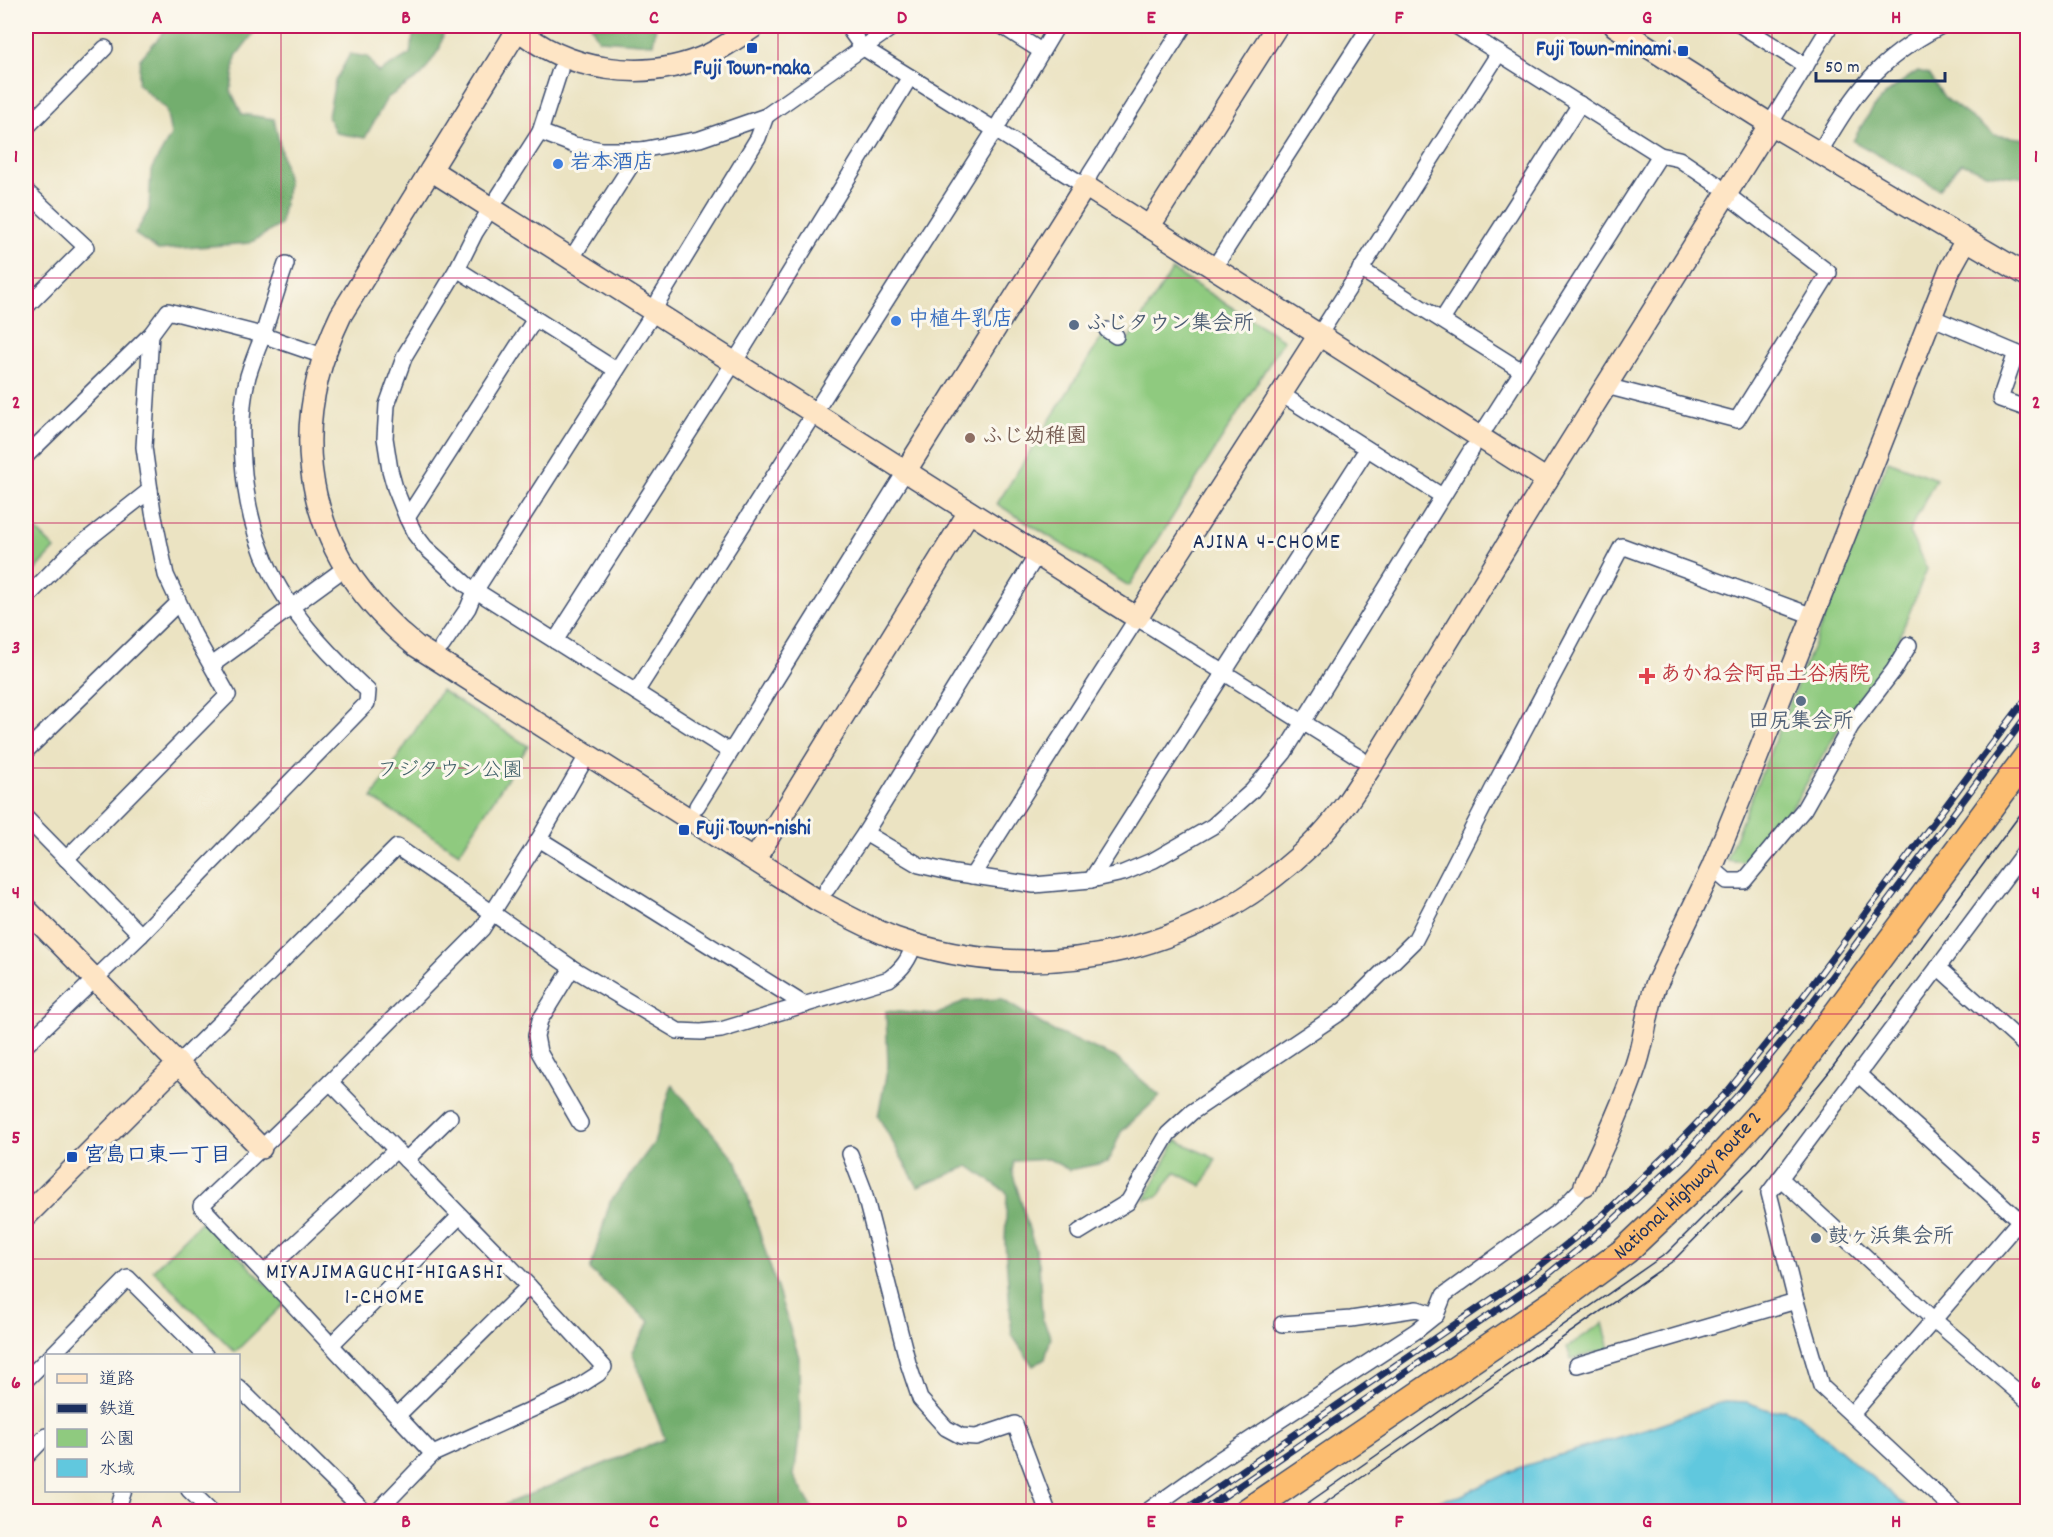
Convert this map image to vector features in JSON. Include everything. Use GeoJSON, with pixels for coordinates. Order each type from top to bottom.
{"type":"FeatureCollection","features":[{"type":"Feature","properties":{"kind":"highway","name":"National Highway Route 2"},"geometry":{"type":"LineString","coordinates":[[1247,1512],[1553,1304],[1624,1251],[1700,1180],[1774,1099],[2028,756]]}},
{"type":"Feature","properties":{"kind":"street"},"geometry":{"type":"LineString","coordinates":[[755,26],[729,44],[697,59],[663,68],[640,70],[605,68],[571,59],[540,44],[516,27],[341,315],[323,356],[314,389],[310,416],[311,469],[323,520],[345,568],[376,611],[416,646],[818,900],[855,921],[914,944],[976,958],[1018,961],[1061,960],[1103,954],[1144,944],[1184,930],[1222,912],[1258,889],[1292,863],[1322,833],[1349,801],[1606,386],[1721,189],[1770,124],[1830,26]]}},
{"type":"Feature","properties":{"kind":"street"},"geometry":{"type":"LineString","coordinates":[[847,26],[862,47],[1547,480]]}},
{"type":"Feature","properties":{"kind":"street"},"geometry":{"type":"LineString","coordinates":[[540,132],[574,145],[602,150],[641,150],[700,139],[766,116],[894,26]]}},
{"type":"Feature","properties":{"kind":"street"},"geometry":{"type":"LineString","coordinates":[[1002,26],[1041,51]]}},
{"type":"Feature","properties":{"kind":"street"},"geometry":{"type":"LineString","coordinates":[[636,692],[995,130],[1057,26]]}},
{"type":"Feature","properties":{"kind":"street"},"geometry":{"type":"LineString","coordinates":[[697,806],[729,751],[1184,26]]}},
{"type":"Feature","properties":{"kind":"street"},"geometry":{"type":"LineString","coordinates":[[1149,227],[1277,26]]}},
{"type":"Feature","properties":{"kind":"street"},"geometry":{"type":"LineString","coordinates":[[1214,268],[1370,26]]}},
{"type":"Feature","properties":{"kind":"street"},"geometry":{"type":"LineString","coordinates":[[1456,26],[1660,155],[1679,159],[1829,273],[1737,420],[1606,386]]}},
{"type":"Feature","properties":{"kind":"street"},"geometry":{"type":"LineString","coordinates":[[1615,26],[1770,124],[2028,276]]}},
{"type":"Feature","properties":{"kind":"street"},"geometry":{"type":"LineString","coordinates":[[1742,26],[1806,66]]}},
{"type":"Feature","properties":{"kind":"street"},"geometry":{"type":"LineString","coordinates":[[1819,153],[1845,109],[1873,74],[1907,45],[1941,26]]}},
{"type":"Feature","properties":{"kind":"street"},"geometry":{"type":"LineString","coordinates":[[26,128],[105,48]]}},
{"type":"Feature","properties":{"kind":"street"},"geometry":{"type":"LineString","coordinates":[[972,876],[1499,53]]}},
{"type":"Feature","properties":{"kind":"street"},"geometry":{"type":"LineString","coordinates":[[560,70],[540,132],[475,233],[457,269],[405,354],[387,405],[385,438],[394,488],[415,534],[425,548],[475,591],[729,751]]}},
{"type":"Feature","properties":{"kind":"street"},"geometry":{"type":"LineString","coordinates":[[555,641],[734,363],[910,77]]}},
{"type":"Feature","properties":{"kind":"street"},"geometry":{"type":"LineString","coordinates":[[1442,320],[1580,105]]}},
{"type":"Feature","properties":{"kind":"street"},"geometry":{"type":"LineString","coordinates":[[442,646],[654,312],[660,298],[758,138],[766,116]]}},
{"type":"Feature","properties":{"kind":"street"},"geometry":{"type":"LineString","coordinates":[[571,259],[641,150]]}},
{"type":"Feature","properties":{"kind":"street"},"geometry":{"type":"LineString","coordinates":[[1487,426],[1660,155]]}},
{"type":"Feature","properties":{"kind":"street"},"geometry":{"type":"LineString","coordinates":[[430,170],[1360,758]]}},
{"type":"Feature","properties":{"kind":"street"},"geometry":{"type":"LineString","coordinates":[[26,191],[86,247],[26,307]]}},
{"type":"Feature","properties":{"kind":"street"},"geometry":{"type":"LineString","coordinates":[[1146,1512],[1219,1460],[1416,1331],[1436,1315],[1444,1295],[1561,1210],[1586,1185],[1637,1063],[1656,985],[1712,868],[1950,269],[1966,240]]}},
{"type":"Feature","properties":{"kind":"street"},"geometry":{"type":"LineString","coordinates":[[26,1045],[141,935],[367,703],[368,691],[334,659],[291,608],[274,580],[259,547],[250,512],[244,478],[242,446],[248,378],[286,264]]}},
{"type":"Feature","properties":{"kind":"street"},"geometry":{"type":"LineString","coordinates":[[457,269],[616,370]]}},
{"type":"Feature","properties":{"kind":"street"},"geometry":{"type":"LineString","coordinates":[[1360,269],[1522,371]]}},
{"type":"Feature","properties":{"kind":"street"},"geometry":{"type":"LineString","coordinates":[[26,456],[151,334],[168,311],[262,335],[323,356]]}},
{"type":"Feature","properties":{"kind":"street"},"geometry":{"type":"LineString","coordinates":[[1931,317],[2022,355],[2000,399],[2028,409]]}},
{"type":"Feature","properties":{"kind":"street"},"geometry":{"type":"LineString","coordinates":[[407,518],[535,319]]}},
{"type":"Feature","properties":{"kind":"street"},"geometry":{"type":"LineString","coordinates":[[66,859],[228,695],[178,603],[166,575],[153,512],[144,447],[151,334]]}},
{"type":"Feature","properties":{"kind":"street"},"geometry":{"type":"LineString","coordinates":[[1281,394],[1442,496]]}},
{"type":"Feature","properties":{"kind":"street"},"geometry":{"type":"LineString","coordinates":[[1091,880],[1367,449]]}},
{"type":"Feature","properties":{"kind":"street"},"geometry":{"type":"LineString","coordinates":[[865,833],[919,865],[1034,885],[1091,880],[1123,873],[1154,860],[1213,826],[1252,791],[1284,753],[1472,449]]}},
{"type":"Feature","properties":{"kind":"street"},"geometry":{"type":"LineString","coordinates":[[26,598],[70,554],[150,489]]}},
{"type":"Feature","properties":{"kind":"street"},"geometry":{"type":"LineString","coordinates":[[755,859],[969,512]]}},
{"type":"Feature","properties":{"kind":"street"},"geometry":{"type":"LineString","coordinates":[[1079,1232],[1128,1202],[1168,1134],[1192,1112],[1344,1010],[1415,940],[1622,546],[1814,616]]}},
{"type":"Feature","properties":{"kind":"street"},"geometry":{"type":"LineString","coordinates":[[827,889],[865,833],[1037,555]]}},
{"type":"Feature","properties":{"kind":"street"},"geometry":{"type":"LineString","coordinates":[[212,665],[345,568]]}},
{"type":"Feature","properties":{"kind":"street"},"geometry":{"type":"LineString","coordinates":[[26,751],[178,603]]}},
{"type":"Feature","properties":{"kind":"street"},"geometry":{"type":"LineString","coordinates":[[1712,868],[1727,880],[1744,881],[1804,809],[1851,726],[1894,670],[1909,645]]}},
{"type":"Feature","properties":{"kind":"street"},"geometry":{"type":"LineString","coordinates":[[433,1454],[201,1206],[330,1082],[482,929],[539,839],[588,754]]}},
{"type":"Feature","properties":{"kind":"street"},"geometry":{"type":"LineString","coordinates":[[26,818],[141,935]]}},
{"type":"Feature","properties":{"kind":"street"},"geometry":{"type":"LineString","coordinates":[[539,839],[805,1005]]}},
{"type":"Feature","properties":{"kind":"street"},"geometry":{"type":"LineString","coordinates":[[26,1216],[397,847],[572,968],[678,1031],[721,1030],[890,979],[910,958],[914,944]]}},
{"type":"Feature","properties":{"kind":"street"},"geometry":{"type":"LineString","coordinates":[[1956,1512],[1821,1386],[1796,1301],[1769,1193],[1938,967],[2022,866],[2028,847]]}},
{"type":"Feature","properties":{"kind":"street"},"geometry":{"type":"LineString","coordinates":[[26,909],[261,1148]]}},
{"type":"Feature","properties":{"kind":"street"},"geometry":{"type":"LineString","coordinates":[[1938,967],[2028,1048]]}},
{"type":"Feature","properties":{"kind":"street"},"geometry":{"type":"LineString","coordinates":[[572,968],[540,1020],[536,1036],[539,1052],[580,1123]]}},
{"type":"Feature","properties":{"kind":"street"},"geometry":{"type":"LineString","coordinates":[[1852,1414],[1933,1319],[2025,1220],[1859,1075]]}},
{"type":"Feature","properties":{"kind":"street"},"geometry":{"type":"LineString","coordinates":[[330,1082],[529,1286],[604,1367],[598,1374],[570,1392],[433,1454],[377,1512]]}},
{"type":"Feature","properties":{"kind":"street"},"geometry":{"type":"LineString","coordinates":[[264,1273],[401,1155],[450,1117]]}},
{"type":"Feature","properties":{"kind":"street"},"geometry":{"type":"LineString","coordinates":[[850,1154],[863,1188],[908,1363],[920,1399],[946,1428],[961,1436],[976,1437],[1015,1424],[1048,1512]]}},
{"type":"Feature","properties":{"kind":"street"},"geometry":{"type":"LineString","coordinates":[[1780,1178],[1933,1319],[2028,1401]]}},
{"type":"Feature","properties":{"kind":"street"},"geometry":{"type":"LineString","coordinates":[[332,1344],[460,1216]]}},
{"type":"Feature","properties":{"kind":"street"},"geometry":{"type":"LineString","coordinates":[[53,1354],[128,1278],[204,1354]]}},
{"type":"Feature","properties":{"kind":"street"},"geometry":{"type":"LineString","coordinates":[[398,1415],[529,1286]]}},
{"type":"Feature","properties":{"kind":"street"},"geometry":{"type":"LineString","coordinates":[[1577,1365],[1796,1301]]}},
{"type":"Feature","properties":{"kind":"street"},"geometry":{"type":"LineString","coordinates":[[1282,1324],[1352,1319],[1417,1310],[1436,1315]]}},
{"type":"Feature","properties":{"kind":"street"},"geometry":{"type":"LineString","coordinates":[[26,1380],[45,1361]]}},
{"type":"Feature","properties":{"kind":"street"},"geometry":{"type":"LineString","coordinates":[[240,1389],[365,1512]]}},
{"type":"Feature","properties":{"kind":"street"},"geometry":{"type":"LineString","coordinates":[[26,1457],[45,1437]]}},
{"type":"Feature","properties":{"kind":"street"},"geometry":{"type":"LineString","coordinates":[[117,1512],[124,1492]]}},
{"type":"Feature","properties":{"kind":"street"},"geometry":{"type":"LineString","coordinates":[[190,1492],[212,1512]]}},
{"type":"Feature","properties":{"kind":"green space"},"geometry":{"type":"Polygon","coordinates":[[[169,26],[255,26],[253,34],[236,56],[231,91],[242,114],[274,119],[288,183],[280,225],[250,243],[158,250],[135,234],[149,210],[151,170],[171,135],[166,109],[138,84],[140,59],[169,26]]]}},
{"type":"Feature","properties":{"kind":"green space"},"geometry":{"type":"Polygon","coordinates":[[[415,26],[445,26],[440,48],[422,75],[387,98],[365,138],[336,133],[328,117],[335,81],[350,54],[368,57],[378,73],[410,54],[415,26]]]}},
{"type":"Feature","properties":{"kind":"green space"},"geometry":{"type":"Polygon","coordinates":[[[591,26],[656,26],[653,44],[599,40],[591,26]]]}},
{"type":"Feature","properties":{"kind":"green space"},"geometry":{"type":"Polygon","coordinates":[[[1918,71],[1929,74],[1944,97],[1994,135],[2027,139],[2027,178],[1986,173],[1962,163],[1939,189],[1853,141],[1879,101],[1895,86],[1918,71]]]}},
{"type":"Feature","properties":{"kind":"green space"},"geometry":{"type":"Polygon","coordinates":[[[1172,270],[1284,340],[1129,586],[997,504],[1104,334],[1124,346],[1172,270]]]}},
{"type":"Feature","properties":{"kind":"green space"},"geometry":{"type":"Polygon","coordinates":[[[1888,461],[1936,479],[1909,532],[1927,569],[1893,653],[1849,711],[1795,803],[1746,862],[1726,860],[1888,461]]]}},
{"type":"Feature","properties":{"kind":"green space"},"geometry":{"type":"Polygon","coordinates":[[[26,520],[55,549],[26,580],[26,520]]]}},
{"type":"Feature","properties":{"kind":"green space","name":"フジタウン公園"},"geometry":{"type":"Polygon","coordinates":[[[441,690],[528,746],[459,853],[372,798],[441,690]]]}},
{"type":"Feature","properties":{"kind":"green space"},"geometry":{"type":"Polygon","coordinates":[[[1001,999],[1053,1031],[1115,1057],[1160,1096],[1121,1132],[1108,1162],[1069,1170],[1049,1159],[1014,1161],[1012,1171],[1039,1263],[1042,1318],[1051,1337],[1045,1359],[1033,1366],[1012,1335],[1005,1243],[1007,1193],[969,1166],[918,1187],[878,1116],[888,1066],[886,1011],[936,1015],[964,1001],[1001,999]]]}},
{"type":"Feature","properties":{"kind":"green space"},"geometry":{"type":"Polygon","coordinates":[[[672,1085],[737,1162],[799,1357],[800,1430],[794,1476],[814,1511],[493,1511],[665,1439],[632,1352],[650,1322],[590,1270],[610,1202],[654,1143],[672,1085]]]}},
{"type":"Feature","properties":{"kind":"green space"},"geometry":{"type":"Polygon","coordinates":[[[1176,1140],[1216,1159],[1202,1186],[1175,1172],[1158,1196],[1145,1200],[1176,1140]]]}},
{"type":"Feature","properties":{"kind":"green space"},"geometry":{"type":"Polygon","coordinates":[[[203,1220],[285,1303],[235,1352],[153,1270],[203,1220]]]}},
{"type":"Feature","properties":{"kind":"green space"},"geometry":{"type":"Polygon","coordinates":[[[1603,1323],[1610,1349],[1571,1359],[1567,1347],[1603,1323]]]}},
{"type":"Feature","properties":{"kind":"water"},"geometry":{"type":"Polygon","coordinates":[[[1725,1401],[1746,1402],[1772,1411],[1784,1409],[1798,1415],[1912,1511],[1389,1511],[1460,1496],[1521,1467],[1648,1428],[1725,1401]]]}},
{"type":"Feature","properties":{"kind":"tram line"},"geometry":{"type":"LineString","coordinates":[[1295,1512],[1667,1253],[1752,1168],[1829,1072],[2028,804]]}},
{"type":"Feature","properties":{"kind":"tram line"},"geometry":{"type":"LineString","coordinates":[[1312,1512],[1673,1261],[1742,1191]]}},
{"type":"Feature","properties":{"kind":"railway"},"geometry":{"type":"LineString","coordinates":[[1182,1512],[1537,1268],[1602,1216],[1672,1149],[1728,1091],[1787,1018],[2028,696]]}},
{"type":"Feature","properties":{"kind":"railway"},"geometry":{"type":"LineString","coordinates":[[1201,1512],[1545,1277],[1609,1224],[1681,1158],[1737,1096],[1793,1028],[2028,714]]}},
{"type":"Feature","properties":{"kind":"place","name":"Fuji Town-naka"},"geometry":{"type":"Point","coordinates":[752,48]}},
{"type":"Feature","properties":{"kind":"place","name":"Fuji Town-minami"},"geometry":{"type":"Point","coordinates":[1683,51]}},
{"type":"Feature","properties":{"kind":"place","name":"岩本酒店"},"geometry":{"type":"Point","coordinates":[558,164]}},
{"type":"Feature","properties":{"kind":"place","name":"中植牛乳店"},"geometry":{"type":"Point","coordinates":[896,321]}},
{"type":"Feature","properties":{"kind":"place","name":"ふじタウン集会所"},"geometry":{"type":"Point","coordinates":[1074,325]}},
{"type":"Feature","properties":{"kind":"place","name":"ふじ幼稚園"},"geometry":{"type":"Point","coordinates":[970,438]}},
{"type":"Feature","properties":{"kind":"place","name":"あかね会阿品土谷病院"},"geometry":{"type":"Point","coordinates":[1647,676]}},
{"type":"Feature","properties":{"kind":"place","name":"田尻集会所"},"geometry":{"type":"Point","coordinates":[1801,701]}},
{"type":"Feature","properties":{"kind":"place","name":"Fuji Town-nishi"},"geometry":{"type":"Point","coordinates":[684,830]}},
{"type":"Feature","properties":{"kind":"place","name":"宮島口東一丁目"},"geometry":{"type":"Point","coordinates":[72,1157]}},
{"type":"Feature","properties":{"kind":"place","name":"鼓ヶ浜集会所"},"geometry":{"type":"Point","coordinates":[1816,1238]}},
{"type":"Feature","properties":{"kind":"district","name":"AJINA 4-CHOME"},"geometry":{"type":"Point","coordinates":[1267,543]}},
{"type":"Feature","properties":{"kind":"district","name":"MIYAJIMAGUCHI-HIGASHI 1-CHOME"},"geometry":{"type":"Point","coordinates":[385,1286]}}]}
